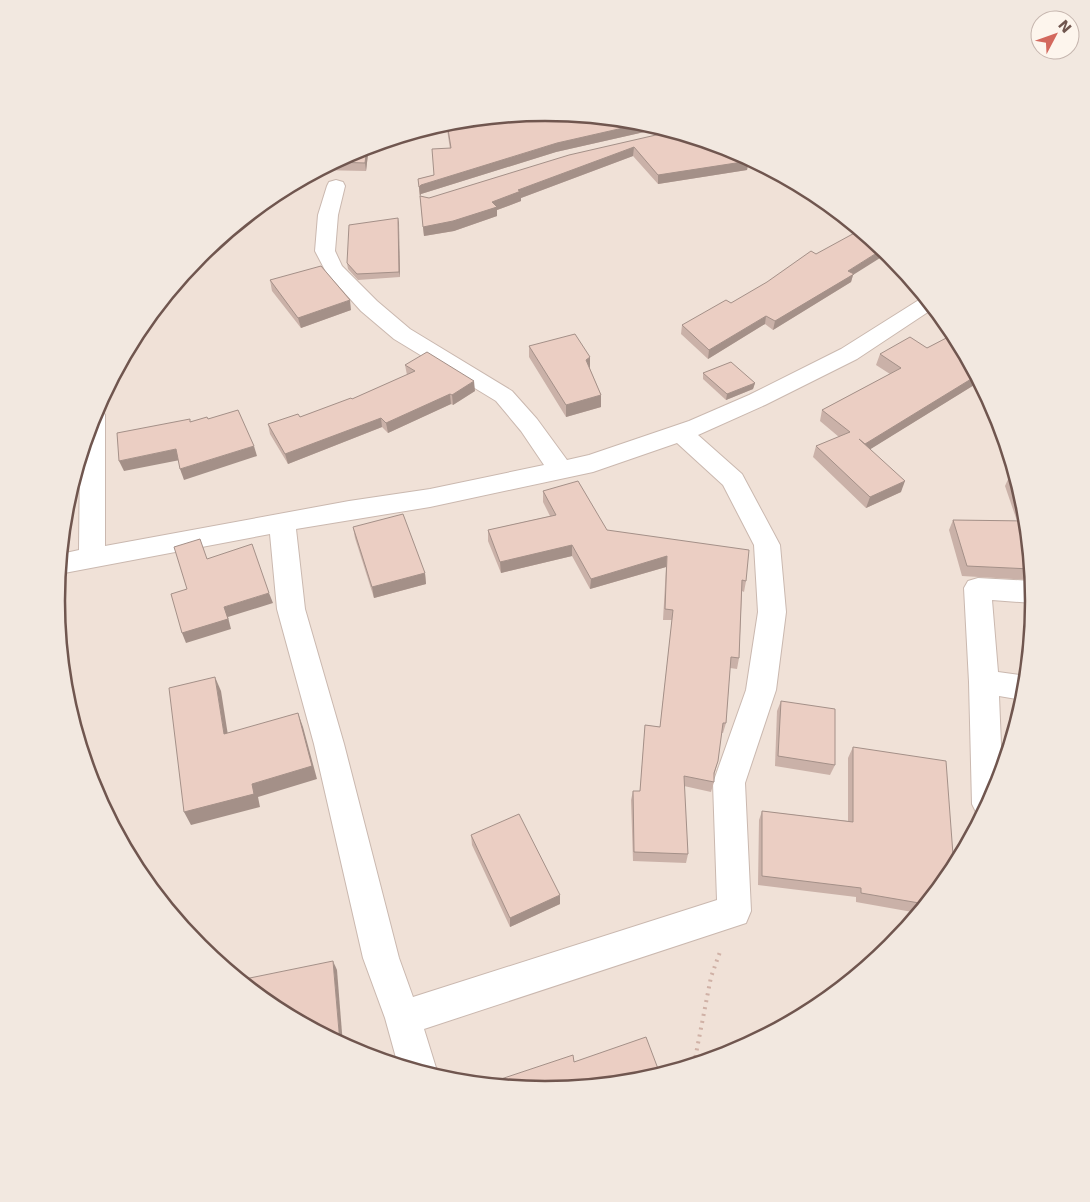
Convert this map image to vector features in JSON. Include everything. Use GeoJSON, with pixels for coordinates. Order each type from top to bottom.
{"type":"FeatureCollection","features":[{"type":"Feature","properties":{"kind":"street"},"geometry":{"type":"LineString","coordinates":[[336,186],[328,215],[324,251],[333,268],[368,306],[402,334],[504,396],[529,425],[561,470]]}},
{"type":"Feature","properties":{"kind":"street"},"geometry":{"type":"LineString","coordinates":[[67,563],[349,510],[430,498],[593,463],[681,433],[757,400],[849,354],[923,306]]}},
{"type":"Feature","properties":{"kind":"street"},"geometry":{"type":"LineString","coordinates":[[403,1018],[734,911],[729,783],[761,690],[772,612],[767,545],[733,480],[681,433]]}},
{"type":"Feature","properties":{"kind":"street"},"geometry":{"type":"LineString","coordinates":[[92,559],[93,440]]}},
{"type":"Feature","properties":{"kind":"street"},"geometry":{"type":"LineString","coordinates":[[282,524],[291,610],[329,744],[381,958],[403,1018],[416,1063]]}},
{"type":"Feature","properties":{"kind":"street"},"geometry":{"type":"LineString","coordinates":[[987,786],[984,682],[978,588],[1025,591]]}},
{"type":"Feature","properties":{"kind":"street"},"geometry":{"type":"LineString","coordinates":[[984,682],[1017,687]]}},
{"type":"Feature","properties":{"kind":"path"},"geometry":{"type":"LineString","coordinates":[[695,1057],[711,977],[734,911]]}},
{"type":"Feature","properties":{"kind":"shaded area"},"geometry":{"type":"Polygon","coordinates":[[[545,121],[608,125],[639,130],[699,146],[785,185],[837,220],[861,240],[906,285],[926,309],[961,361],[975,389],[1000,447],[1009,477],[1021,538],[1025,601],[1021,664],[1016,695],[1000,755],[961,841],[926,893],[906,917],[861,962],[837,982],[785,1017],[757,1031],[699,1056],[669,1065],[608,1077],[576,1080],[545,1081],[482,1077],[451,1072],[391,1056],[305,1017],[253,982],[229,962],[184,917],[164,893],[129,841],[115,813],[90,755],[81,725],[69,664],[66,632],[65,601],[69,538],[74,507],[90,447],[129,361],[164,309],[184,285],[229,240],[253,220],[305,185],[333,171],[391,146],[421,137],[482,125],[514,122],[545,121]]]}},
{"type":"Feature","properties":{"kind":"building"},"geometry":{"type":"Polygon","coordinates":[[[545,121],[576,122],[624,128],[557,143],[419,187],[418,179],[434,175],[432,149],[451,148],[448,131],[482,125],[545,121]]]}},
{"type":"Feature","properties":{"kind":"building"},"geometry":{"type":"Polygon","coordinates":[[[658,134],[699,146],[739,163],[658,175],[634,147],[518,190],[521,191],[492,202],[497,207],[453,221],[423,227],[420,196],[429,198],[569,155],[658,134]]]}},
{"type":"Feature","properties":{"kind":"building"},"geometry":{"type":"Polygon","coordinates":[[[366,156],[365,163],[351,163],[366,156]]]}},
{"type":"Feature","properties":{"kind":"building"},"geometry":{"type":"Polygon","coordinates":[[[398,218],[399,272],[357,274],[347,263],[349,225],[398,218]]]}},
{"type":"Feature","properties":{"kind":"building"},"geometry":{"type":"Polygon","coordinates":[[[853,234],[875,254],[848,271],[854,274],[775,321],[766,316],[709,350],[682,325],[726,300],[731,303],[767,282],[811,251],[816,254],[853,234]]]}},
{"type":"Feature","properties":{"kind":"building"},"geometry":{"type":"Polygon","coordinates":[[[321,266],[350,300],[298,318],[270,280],[321,266]]]}},
{"type":"Feature","properties":{"kind":"building"},"geometry":{"type":"Polygon","coordinates":[[[575,334],[590,357],[586,360],[601,395],[566,405],[529,346],[575,334]]]}},
{"type":"Feature","properties":{"kind":"building"},"geometry":{"type":"Polygon","coordinates":[[[910,337],[927,348],[946,338],[970,380],[865,444],[859,439],[905,481],[870,497],[816,446],[850,432],[822,410],[901,368],[880,354],[910,337]]]}},
{"type":"Feature","properties":{"kind":"building"},"geometry":{"type":"Polygon","coordinates":[[[427,352],[474,381],[452,395],[450,394],[386,423],[381,418],[285,454],[268,424],[298,414],[300,417],[352,399],[415,371],[405,365],[427,352]]]}},
{"type":"Feature","properties":{"kind":"building"},"geometry":{"type":"Polygon","coordinates":[[[731,362],[755,383],[727,394],[703,373],[731,362]]]}},
{"type":"Feature","properties":{"kind":"building"},"geometry":{"type":"Polygon","coordinates":[[[238,410],[254,446],[180,469],[176,449],[119,461],[117,433],[190,419],[190,422],[207,417],[208,419],[238,410]]]}},
{"type":"Feature","properties":{"kind":"building"},"geometry":{"type":"Polygon","coordinates":[[[578,481],[607,530],[749,550],[746,581],[742,580],[739,658],[731,657],[726,723],[723,723],[714,782],[684,776],[688,854],[634,852],[633,791],[640,791],[645,725],[660,727],[673,610],[665,609],[667,556],[591,579],[572,545],[500,562],[488,530],[556,515],[543,491],[578,481]]]}},
{"type":"Feature","properties":{"kind":"building"},"geometry":{"type":"Polygon","coordinates":[[[403,514],[425,573],[372,587],[353,527],[403,514]]]}},
{"type":"Feature","properties":{"kind":"building"},"geometry":{"type":"Polygon","coordinates":[[[953,520],[1018,521],[1024,569],[967,566],[953,520]]]}},
{"type":"Feature","properties":{"kind":"building"},"geometry":{"type":"Polygon","coordinates":[[[200,539],[207,559],[252,544],[269,593],[224,607],[228,619],[182,633],[171,594],[187,589],[174,547],[200,539]]]}},
{"type":"Feature","properties":{"kind":"building"},"geometry":{"type":"Polygon","coordinates":[[[215,677],[224,734],[298,713],[312,766],[252,784],[254,794],[184,812],[169,688],[215,677]]]}},
{"type":"Feature","properties":{"kind":"building"},"geometry":{"type":"Polygon","coordinates":[[[781,701],[835,709],[835,765],[778,756],[781,701]]]}},
{"type":"Feature","properties":{"kind":"building"},"geometry":{"type":"Polygon","coordinates":[[[853,747],[946,761],[953,854],[918,903],[861,893],[861,888],[762,876],[762,811],[853,822],[853,747]]]}},
{"type":"Feature","properties":{"kind":"building"},"geometry":{"type":"Polygon","coordinates":[[[519,814],[560,895],[510,918],[471,835],[519,814]]]}},
{"type":"Feature","properties":{"kind":"building"},"geometry":{"type":"Polygon","coordinates":[[[333,961],[339,1034],[305,1017],[249,978],[333,961]]]}},
{"type":"Feature","properties":{"kind":"building"},"geometry":{"type":"Polygon","coordinates":[[[646,1037],[658,1068],[608,1077],[576,1080],[502,1079],[573,1055],[574,1062],[646,1037]]]}}]}
